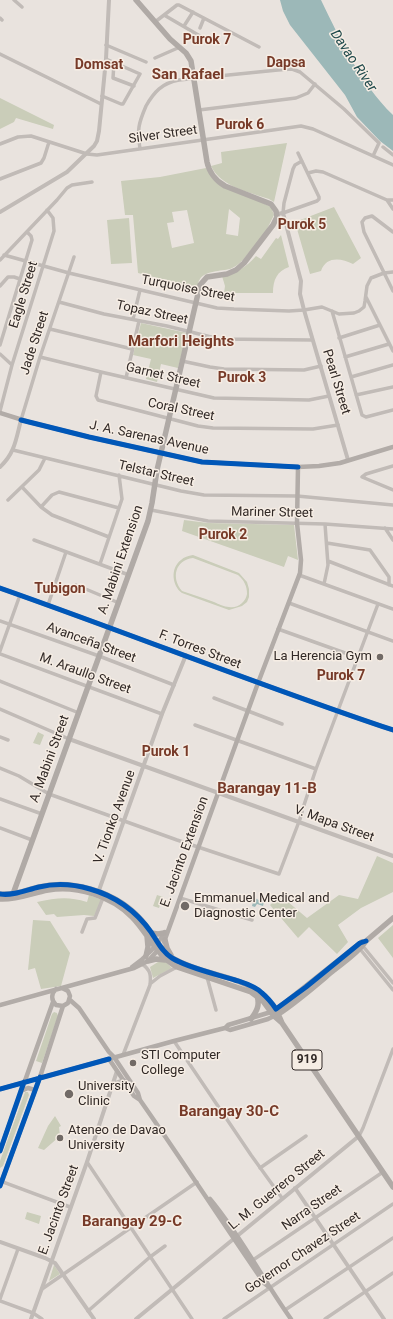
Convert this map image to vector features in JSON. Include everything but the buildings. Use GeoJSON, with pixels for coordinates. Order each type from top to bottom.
{"type":"FeatureCollection","features":[{"type":"Feature","properties":{"kind":"main road"},"geometry":{"type":"LineString","coordinates":[[136,0],[170,39],[190,58],[195,79],[208,166],[216,179],[220,184],[271,204],[280,214]]}},
{"type":"Feature","properties":{"kind":"main road","name":"A. Mabini Extension"},"geometry":{"type":"LineString","coordinates":[[109,628],[151,510],[154,484],[168,419],[200,284],[203,280],[209,277],[232,272],[244,263],[280,214]]}},
{"type":"Feature","properties":{"kind":"main road","name":"J. A. Sarenas Avenue"},"geometry":{"type":"LineString","coordinates":[[0,412],[21,420],[202,462],[298,467],[326,465],[393,447]]}},
{"type":"Feature","properties":{"kind":"main road","name":"E. Jacinto Extension"},"geometry":{"type":"LineString","coordinates":[[158,946],[165,940],[247,711],[299,575],[301,560],[297,523],[298,467]]}},
{"type":"Feature","properties":{"kind":"main road","name":"F. Torres Street"},"geometry":{"type":"LineString","coordinates":[[0,588],[338,712],[393,730]]}},
{"type":"Feature","properties":{"kind":"main road","name":"A. Mabini Street"},"geometry":{"type":"LineString","coordinates":[[14,896],[32,840],[50,794],[109,628]]}},
{"type":"Feature","properties":{"kind":"main road"},"geometry":{"type":"LineString","coordinates":[[0,899],[14,896],[39,887],[56,885],[79,886],[98,894],[112,897],[127,907],[140,919],[166,960]]}},
{"type":"Feature","properties":{"kind":"main road"},"geometry":{"type":"LineString","coordinates":[[0,894],[14,896]]}},
{"type":"Feature","properties":{"kind":"main road"},"geometry":{"type":"LineString","coordinates":[[98,894],[131,916],[149,934],[164,933]]}},
{"type":"Feature","properties":{"kind":"main road"},"geometry":{"type":"LineString","coordinates":[[225,1028],[230,1030],[268,1019],[295,995],[361,945],[393,918]]}},
{"type":"Feature","properties":{"kind":"main road","name":"E. Jacinto Extension"},"geometry":{"type":"LineString","coordinates":[[158,946],[164,933],[170,925]]}},
{"type":"Feature","properties":{"kind":"main road"},"geometry":{"type":"LineString","coordinates":[[147,958],[149,934]]}},
{"type":"Feature","properties":{"kind":"main road"},"geometry":{"type":"LineString","coordinates":[[165,940],[168,951],[176,960]]}},
{"type":"Feature","properties":{"kind":"main road"},"geometry":{"type":"LineString","coordinates":[[0,1004],[134,968],[142,964],[158,946]]}},
{"type":"Feature","properties":{"kind":"main road"},"geometry":{"type":"LineString","coordinates":[[158,946],[176,960],[262,993],[275,1013]]}},
{"type":"Feature","properties":{"kind":"main road"},"geometry":{"type":"LineString","coordinates":[[129,969],[147,958],[166,960],[177,967],[207,977],[244,986],[275,1013]]}},
{"type":"Feature","properties":{"kind":"main road"},"geometry":{"type":"LineString","coordinates":[[53,1002],[57,1006],[67,1004],[70,1000],[70,994],[74,984]]}},
{"type":"Feature","properties":{"kind":"main road"},"geometry":{"type":"LineString","coordinates":[[62,988],[67,990],[70,994]]}},
{"type":"Feature","properties":{"kind":"main road"},"geometry":{"type":"LineString","coordinates":[[0,1151],[53,1002],[52,994],[56,989]]}},
{"type":"Feature","properties":{"kind":"main road"},"geometry":{"type":"LineString","coordinates":[[251,1019],[258,1006],[256,995]]}},
{"type":"Feature","properties":{"kind":"main road"},"geometry":{"type":"LineString","coordinates":[[70,1000],[79,1008],[112,1058],[117,1071],[134,1096],[140,1100]]}},
{"type":"Feature","properties":{"kind":"main road"},"geometry":{"type":"LineString","coordinates":[[0,1183],[40,1078],[63,1006]]}},
{"type":"Feature","properties":{"kind":"main road"},"geometry":{"type":"LineString","coordinates":[[0,1089],[275,1013]]}},
{"type":"Feature","properties":{"kind":"main road","name":"919"},"geometry":{"type":"LineString","coordinates":[[275,1013],[393,1187]]}},
{"type":"Feature","properties":{"kind":"main road"},"geometry":{"type":"LineString","coordinates":[[107,1050],[122,1055]]}},
{"type":"Feature","properties":{"kind":"main road"},"geometry":{"type":"LineString","coordinates":[[119,1065],[122,1055]]}},
{"type":"Feature","properties":{"kind":"main road"},"geometry":{"type":"LineString","coordinates":[[112,1058],[119,1065],[138,1093],[140,1100],[201,1189],[214,1203],[264,1283],[269,1287]]}},
{"type":"Feature","properties":{"kind":"main road"},"geometry":{"type":"LineString","coordinates":[[21,1091],[29,1088],[35,1090]]}},
{"type":"Feature","properties":{"kind":"main road"},"geometry":{"type":"LineString","coordinates":[[0,1170],[5,1172]]}},
{"type":"Feature","properties":{"kind":"main road"},"geometry":{"type":"LineString","coordinates":[[235,1237],[253,1260],[291,1319]]}},
{"type":"Feature","properties":{"kind":"street"},"geometry":{"type":"LineString","coordinates":[[14,0],[22,6]]}},
{"type":"Feature","properties":{"kind":"street"},"geometry":{"type":"LineString","coordinates":[[0,212],[59,178],[87,154],[98,141],[106,59],[108,0]]}},
{"type":"Feature","properties":{"kind":"street"},"geometry":{"type":"LineString","coordinates":[[155,22],[178,5],[259,47]]}},
{"type":"Feature","properties":{"kind":"street"},"geometry":{"type":"LineString","coordinates":[[184,26],[193,12]]}},
{"type":"Feature","properties":{"kind":"street"},"geometry":{"type":"LineString","coordinates":[[164,15],[200,36]]}},
{"type":"Feature","properties":{"kind":"street"},"geometry":{"type":"LineString","coordinates":[[200,28],[204,18]]}},
{"type":"Feature","properties":{"kind":"street"},"geometry":{"type":"LineString","coordinates":[[106,45],[146,62]]}},
{"type":"Feature","properties":{"kind":"street"},"geometry":{"type":"LineString","coordinates":[[155,58],[180,47]]}},
{"type":"Feature","properties":{"kind":"street"},"geometry":{"type":"LineString","coordinates":[[0,61],[1,55],[101,104]]}},
{"type":"Feature","properties":{"kind":"street"},"geometry":{"type":"LineString","coordinates":[[102,96],[123,104],[140,74],[106,59]]}},
{"type":"Feature","properties":{"kind":"street"},"geometry":{"type":"LineString","coordinates":[[114,63],[113,78],[134,86]]}},
{"type":"Feature","properties":{"kind":"street"},"geometry":{"type":"LineString","coordinates":[[140,149],[139,125],[145,109],[156,90],[167,83],[179,80],[292,69],[300,72],[315,84],[344,109],[379,143],[373,156]]}},
{"type":"Feature","properties":{"kind":"street"},"geometry":{"type":"LineString","coordinates":[[199,110],[296,98],[308,93],[315,84]]}},
{"type":"Feature","properties":{"kind":"street","name":"Silver Street"},"geometry":{"type":"LineString","coordinates":[[0,144],[13,138],[25,136],[87,154],[101,155],[305,127],[313,129],[393,165]]}},
{"type":"Feature","properties":{"kind":"street"},"geometry":{"type":"LineString","coordinates":[[0,179],[41,163],[44,160],[49,142]]}},
{"type":"Feature","properties":{"kind":"street"},"geometry":{"type":"LineString","coordinates":[[382,147],[393,155]]}},
{"type":"Feature","properties":{"kind":"street"},"geometry":{"type":"LineString","coordinates":[[280,214],[318,201],[319,199],[298,152]]}},
{"type":"Feature","properties":{"kind":"street"},"geometry":{"type":"LineString","coordinates":[[280,214],[293,169],[295,165],[302,161]]}},
{"type":"Feature","properties":{"kind":"street"},"geometry":{"type":"LineString","coordinates":[[308,173],[316,171],[323,172],[387,200],[393,200]]}},
{"type":"Feature","properties":{"kind":"street"},"geometry":{"type":"LineString","coordinates":[[0,260],[68,187],[92,182]]}},
{"type":"Feature","properties":{"kind":"street"},"geometry":{"type":"LineString","coordinates":[[387,200],[393,209]]}},
{"type":"Feature","properties":{"kind":"street","name":"Eagle Street"},"geometry":{"type":"LineString","coordinates":[[0,412],[12,366],[54,231],[54,221],[47,210]]}},
{"type":"Feature","properties":{"kind":"street","name":"Pearl Street"},"geometry":{"type":"LineString","coordinates":[[280,214],[301,281],[300,294],[312,340],[348,460]]}},
{"type":"Feature","properties":{"kind":"street"},"geometry":{"type":"LineString","coordinates":[[393,232],[372,216],[365,218],[362,222],[364,232],[393,291]]}},
{"type":"Feature","properties":{"kind":"street"},"geometry":{"type":"LineString","coordinates":[[0,345],[32,238],[27,232]]}},
{"type":"Feature","properties":{"kind":"street","name":"Turquoise Street"},"geometry":{"type":"LineString","coordinates":[[4,255],[69,273],[226,309],[304,310],[322,307],[342,315],[357,312],[364,307],[367,286],[370,280],[373,277],[384,273]]}},
{"type":"Feature","properties":{"kind":"street","name":"Jade Street"},"geometry":{"type":"LineString","coordinates":[[21,420],[40,357],[74,257]]}},
{"type":"Feature","properties":{"kind":"street"},"geometry":{"type":"LineString","coordinates":[[384,273],[393,272]]}},
{"type":"Feature","properties":{"kind":"street"},"geometry":{"type":"LineString","coordinates":[[0,286],[8,277],[20,279]]}},
{"type":"Feature","properties":{"kind":"street"},"geometry":{"type":"LineString","coordinates":[[133,319],[140,290]]}},
{"type":"Feature","properties":{"kind":"street"},"geometry":{"type":"LineString","coordinates":[[365,296],[393,351]]}},
{"type":"Feature","properties":{"kind":"street","name":"Topaz Street"},"geometry":{"type":"LineString","coordinates":[[59,302],[219,339],[312,340]]}},
{"type":"Feature","properties":{"kind":"street"},"geometry":{"type":"LineString","coordinates":[[332,311],[363,416],[366,417],[393,410]]}},
{"type":"Feature","properties":{"kind":"street"},"geometry":{"type":"LineString","coordinates":[[126,378],[139,321]]}},
{"type":"Feature","properties":{"kind":"street"},"geometry":{"type":"LineString","coordinates":[[339,338],[380,325]]}},
{"type":"Feature","properties":{"kind":"street"},"geometry":{"type":"LineString","coordinates":[[0,328],[4,332]]}},
{"type":"Feature","properties":{"kind":"street"},"geometry":{"type":"LineString","coordinates":[[50,329],[132,349]]}},
{"type":"Feature","properties":{"kind":"street"},"geometry":{"type":"LineString","coordinates":[[345,357],[389,344]]}},
{"type":"Feature","properties":{"kind":"street"},"geometry":{"type":"LineString","coordinates":[[0,354],[12,366]]}},
{"type":"Feature","properties":{"kind":"street","name":"Garnet Street"},"geometry":{"type":"LineString","coordinates":[[40,357],[214,398],[309,400],[330,396]]}},
{"type":"Feature","properties":{"kind":"street"},"geometry":{"type":"LineString","coordinates":[[182,361],[224,369],[304,370],[320,366]]}},
{"type":"Feature","properties":{"kind":"street"},"geometry":{"type":"LineString","coordinates":[[351,377],[393,365]]}},
{"type":"Feature","properties":{"kind":"street","name":"Coral Street"},"geometry":{"type":"LineString","coordinates":[[101,372],[96,396],[98,400],[168,419],[212,428],[313,429],[338,426]]}},
{"type":"Feature","properties":{"kind":"street"},"geometry":{"type":"LineString","coordinates":[[356,395],[393,386]]}},
{"type":"Feature","properties":{"kind":"street"},"geometry":{"type":"LineString","coordinates":[[0,467],[8,459],[13,450],[21,420]]}},
{"type":"Feature","properties":{"kind":"street","name":"Telstar Street"},"geometry":{"type":"LineString","coordinates":[[13,450],[204,495],[297,496],[393,505]]}},
{"type":"Feature","properties":{"kind":"street"},"geometry":{"type":"LineString","coordinates":[[8,500],[39,470],[45,458]]}},
{"type":"Feature","properties":{"kind":"street"},"geometry":{"type":"LineString","coordinates":[[393,466],[366,474],[362,477],[393,490]]}},
{"type":"Feature","properties":{"kind":"street"},"geometry":{"type":"LineString","coordinates":[[100,564],[122,499],[119,475]]}},
{"type":"Feature","properties":{"kind":"street"},"geometry":{"type":"LineString","coordinates":[[22,487],[41,507],[52,515],[109,537]]}},
{"type":"Feature","properties":{"kind":"street"},"geometry":{"type":"LineString","coordinates":[[41,507],[52,494],[59,492],[119,508]]}},
{"type":"Feature","properties":{"kind":"street","name":"Mariner Street"},"geometry":{"type":"LineString","coordinates":[[151,510],[208,521],[325,524],[393,529]]}},
{"type":"Feature","properties":{"kind":"street"},"geometry":{"type":"LineString","coordinates":[[324,584],[328,570],[325,524]]}},
{"type":"Feature","properties":{"kind":"street"},"geometry":{"type":"LineString","coordinates":[[386,528],[393,540]]}},
{"type":"Feature","properties":{"kind":"street"},"geometry":{"type":"LineString","coordinates":[[34,540],[129,574]]}},
{"type":"Feature","properties":{"kind":"street"},"geometry":{"type":"LineString","coordinates":[[327,543],[370,550],[389,577],[391,585]]}},
{"type":"Feature","properties":{"kind":"street"},"geometry":{"type":"LineString","coordinates":[[48,605],[66,552]]}},
{"type":"Feature","properties":{"kind":"street"},"geometry":{"type":"LineString","coordinates":[[328,561],[391,585]]}},
{"type":"Feature","properties":{"kind":"street"},"geometry":{"type":"LineString","coordinates":[[299,575],[393,609]]}},
{"type":"Feature","properties":{"kind":"street"},"geometry":{"type":"LineString","coordinates":[[76,585],[119,603]]}},
{"type":"Feature","properties":{"kind":"street"},"geometry":{"type":"LineString","coordinates":[[0,650],[20,595]]}},
{"type":"Feature","properties":{"kind":"street"},"geometry":{"type":"LineString","coordinates":[[288,603],[393,640]]}},
{"type":"Feature","properties":{"kind":"street"},"geometry":{"type":"LineString","coordinates":[[304,805],[378,604]]}},
{"type":"Feature","properties":{"kind":"street","name":"Avanceña Street"},"geometry":{"type":"LineString","coordinates":[[0,621],[99,656],[174,685]]}},
{"type":"Feature","properties":{"kind":"street"},"geometry":{"type":"LineString","coordinates":[[278,629],[359,658]]}},
{"type":"Feature","properties":{"kind":"street","name":"M. Araullo Street"},"geometry":{"type":"LineString","coordinates":[[0,654],[162,714]]}},
{"type":"Feature","properties":{"kind":"street","name":"V. Tionko Avenue"},"geometry":{"type":"LineString","coordinates":[[98,894],[162,714],[186,655]]}},
{"type":"Feature","properties":{"kind":"street"},"geometry":{"type":"LineString","coordinates":[[0,681],[78,713]]}},
{"type":"Feature","properties":{"kind":"street"},"geometry":{"type":"LineString","coordinates":[[214,698],[282,724]]}},
{"type":"Feature","properties":{"kind":"street","name":"V. Mapa Street"},"geometry":{"type":"LineString","coordinates":[[0,709],[69,739],[218,793],[299,820],[393,856]]}},
{"type":"Feature","properties":{"kind":"street"},"geometry":{"type":"LineString","coordinates":[[195,725],[316,769]]}},
{"type":"Feature","properties":{"kind":"street"},"geometry":{"type":"LineString","coordinates":[[0,737],[8,740]]}},
{"type":"Feature","properties":{"kind":"street"},"geometry":{"type":"LineString","coordinates":[[0,768],[19,776],[50,794],[279,874],[299,820]]}},
{"type":"Feature","properties":{"kind":"street"},"geometry":{"type":"LineString","coordinates":[[0,799],[42,814]]}},
{"type":"Feature","properties":{"kind":"street"},"geometry":{"type":"LineString","coordinates":[[0,828],[32,840]]}},
{"type":"Feature","properties":{"kind":"street"},"geometry":{"type":"LineString","coordinates":[[82,932],[87,919],[95,918],[104,898]]}},
{"type":"Feature","properties":{"kind":"street"},"geometry":{"type":"LineString","coordinates":[[180,898],[252,920]]}},
{"type":"Feature","properties":{"kind":"street"},"geometry":{"type":"LineString","coordinates":[[361,945],[393,990]]}},
{"type":"Feature","properties":{"kind":"street"},"geometry":{"type":"LineString","coordinates":[[122,1055],[150,985],[149,970],[142,964]]}},
{"type":"Feature","properties":{"kind":"street"},"geometry":{"type":"LineString","coordinates":[[150,985],[160,976],[177,967]]}},
{"type":"Feature","properties":{"kind":"street"},"geometry":{"type":"LineString","coordinates":[[377,967],[393,983]]}},
{"type":"Feature","properties":{"kind":"street"},"geometry":{"type":"LineString","coordinates":[[207,977],[216,1010]]}},
{"type":"Feature","properties":{"kind":"street"},"geometry":{"type":"LineString","coordinates":[[174,1041],[282,1198]]}},
{"type":"Feature","properties":{"kind":"street","name":"L. M. Guerrero Street"},"geometry":{"type":"LineString","coordinates":[[136,1319],[359,1136],[393,1050]]}},
{"type":"Feature","properties":{"kind":"street","name":"E. Jacinto Street"},"geometry":{"type":"LineString","coordinates":[[31,1319],[87,1162],[117,1071]]}},
{"type":"Feature","properties":{"kind":"street"},"geometry":{"type":"LineString","coordinates":[[113,1084],[124,1080]]}},
{"type":"Feature","properties":{"kind":"street"},"geometry":{"type":"LineString","coordinates":[[260,1168],[306,1136]]}},
{"type":"Feature","properties":{"kind":"street"},"geometry":{"type":"LineString","coordinates":[[87,1162],[192,1319]]}},
{"type":"Feature","properties":{"kind":"street","name":"Narra Street"},"geometry":{"type":"LineString","coordinates":[[253,1260],[288,1238],[383,1172]]}},
{"type":"Feature","properties":{"kind":"street"},"geometry":{"type":"LineString","coordinates":[[42,1289],[197,1182]]}},
{"type":"Feature","properties":{"kind":"street"},"geometry":{"type":"LineString","coordinates":[[0,1183],[70,1207]]}},
{"type":"Feature","properties":{"kind":"street"},"geometry":{"type":"LineString","coordinates":[[295,1188],[384,1319]]}},
{"type":"Feature","properties":{"kind":"street","name":"Governor Chavez Street"},"geometry":{"type":"LineString","coordinates":[[224,1319],[393,1204]]}},
{"type":"Feature","properties":{"kind":"street"},"geometry":{"type":"LineString","coordinates":[[285,1310],[393,1238]]}},
{"type":"Feature","properties":{"kind":"street"},"geometry":{"type":"LineString","coordinates":[[0,1242],[52,1260],[94,1319]]}},
{"type":"Feature","properties":{"kind":"street"},"geometry":{"type":"LineString","coordinates":[[88,1311],[150,1257],[166,1246]]}},
{"type":"Feature","properties":{"kind":"street"},"geometry":{"type":"LineString","coordinates":[[18,1248],[0,1300],[33,1313],[42,1319]]}},
{"type":"Feature","properties":{"kind":"street"},"geometry":{"type":"LineString","coordinates":[[325,1319],[393,1273]]}},
{"type":"Feature","properties":{"kind":"green space"},"geometry":{"type":"Polygon","coordinates":[[[0,98],[54,125],[53,129],[16,118],[14,122],[0,129],[0,98]]]}},
{"type":"Feature","properties":{"kind":"green space"},"geometry":{"type":"Polygon","coordinates":[[[287,143],[274,202],[228,184],[221,179],[211,166],[222,163],[221,152],[287,143]]]}},
{"type":"Feature","properties":{"kind":"green space"},"geometry":{"type":"Polygon","coordinates":[[[206,168],[212,178],[271,207],[274,215],[266,231],[241,261],[230,269],[202,276],[199,280],[197,288],[138,273],[133,215],[125,215],[121,181],[160,177],[206,168]],[[229,209],[226,234],[238,236],[240,218],[229,209]],[[187,210],[172,212],[174,222],[167,223],[172,248],[194,243],[187,210]]]}},
{"type":"Feature","properties":{"kind":"green space"},"geometry":{"type":"Polygon","coordinates":[[[334,207],[361,258],[353,264],[344,260],[330,261],[323,266],[321,271],[310,274],[295,222],[334,207]]]}},
{"type":"Feature","properties":{"kind":"green space"},"geometry":{"type":"Polygon","coordinates":[[[129,218],[132,263],[111,264],[107,220],[129,218]]]}},
{"type":"Feature","properties":{"kind":"green space"},"geometry":{"type":"Polygon","coordinates":[[[281,235],[289,267],[281,271],[276,277],[273,293],[224,293],[225,286],[222,276],[241,269],[256,256],[261,259],[276,238],[278,239],[281,235]]]}},
{"type":"Feature","properties":{"kind":"green space"},"geometry":{"type":"Polygon","coordinates":[[[141,323],[187,333],[178,368],[161,364],[157,382],[146,379],[151,359],[133,355],[141,323]]]}},
{"type":"Feature","properties":{"kind":"green space"},"geometry":{"type":"Polygon","coordinates":[[[184,520],[208,523],[294,525],[298,560],[288,556],[284,567],[182,531],[184,520]]]}},
{"type":"Feature","properties":{"kind":"green space"},"geometry":{"type":"Polygon","coordinates":[[[193,555],[239,573],[247,582],[249,589],[249,597],[247,602],[242,606],[229,610],[182,593],[174,582],[175,568],[177,563],[185,557],[193,555]],[[193,558],[182,562],[176,575],[182,591],[223,606],[235,607],[245,600],[247,594],[245,583],[238,575],[193,558]]]}},
{"type":"Feature","properties":{"kind":"green space"},"geometry":{"type":"Polygon","coordinates":[[[38,732],[44,735],[40,745],[33,743],[38,732]]]}},
{"type":"Feature","properties":{"kind":"green space"},"geometry":{"type":"Polygon","coordinates":[[[377,856],[393,863],[393,892],[361,908],[338,925],[348,942],[337,954],[309,927],[298,938],[270,905],[281,896],[307,918],[339,895],[358,899],[377,856]]]}},
{"type":"Feature","properties":{"kind":"green space"},"geometry":{"type":"Polygon","coordinates":[[[89,895],[102,900],[94,916],[84,915],[57,917],[54,914],[46,915],[37,902],[62,898],[87,902],[89,895]]]}},
{"type":"Feature","properties":{"kind":"green space"},"geometry":{"type":"Polygon","coordinates":[[[157,895],[163,897],[159,908],[153,906],[157,895]]]}},
{"type":"Feature","properties":{"kind":"green space"},"geometry":{"type":"Polygon","coordinates":[[[33,920],[50,921],[70,953],[61,986],[41,989],[35,968],[28,970],[33,920]]]}},
{"type":"Feature","properties":{"kind":"green space"},"geometry":{"type":"Polygon","coordinates":[[[393,925],[393,958],[378,938],[393,925]]]}},
{"type":"Feature","properties":{"kind":"green space"},"geometry":{"type":"Polygon","coordinates":[[[165,961],[172,968],[153,978],[150,967],[158,962],[165,961]]]}},
{"type":"Feature","properties":{"kind":"green space"},"geometry":{"type":"Polygon","coordinates":[[[54,1012],[57,1013],[58,1016],[42,1063],[36,1061],[54,1012]]]}},
{"type":"Feature","properties":{"kind":"green space"},"geometry":{"type":"Polygon","coordinates":[[[25,1092],[28,1092],[29,1095],[3,1166],[0,1168],[0,1161],[25,1092]]]}},
{"type":"Feature","properties":{"kind":"green space"},"geometry":{"type":"Polygon","coordinates":[[[55,1116],[61,1126],[59,1127],[60,1136],[44,1150],[38,1148],[48,1126],[55,1116]]]}},
{"type":"Feature","properties":{"kind":"green space"},"geometry":{"type":"Polygon","coordinates":[[[27,1212],[41,1216],[39,1224],[25,1219],[27,1212]]]}},
{"type":"Feature","properties":{"kind":"green space"},"geometry":{"type":"Polygon","coordinates":[[[54,1265],[60,1274],[49,1281],[54,1265]]]}},
{"type":"Feature","properties":{"kind":"water"},"geometry":{"type":"Polygon","coordinates":[[[280,0],[321,0],[352,61],[381,103],[393,115],[393,151],[380,141],[357,117],[345,95],[290,25],[283,11],[280,0]]]}},
{"type":"Feature","properties":{"kind":"water"},"geometry":{"type":"Polygon","coordinates":[[[254,898],[264,902],[263,906],[257,904],[255,907],[252,906],[254,898]]]}},
{"type":"Feature","properties":{"kind":"tunnel"},"geometry":{"type":"LineString","coordinates":[[300,819],[304,805]]}},
{"type":"Feature","properties":{"kind":"cycle path"},"geometry":{"type":"LineString","coordinates":[[21,420],[202,462],[298,467]]}},
{"type":"Feature","properties":{"kind":"cycle path"},"geometry":{"type":"LineString","coordinates":[[0,588],[294,696],[393,730]]}},
{"type":"Feature","properties":{"kind":"cycle path"},"geometry":{"type":"LineString","coordinates":[[0,894],[15,893],[39,887],[58,885],[77,886],[99,892],[116,900],[139,917],[168,956],[194,968],[253,987],[266,997],[276,1009],[306,987],[360,943],[366,941]]}},
{"type":"Feature","properties":{"kind":"cycle path"},"geometry":{"type":"LineString","coordinates":[[0,1089],[109,1059]]}},
{"type":"Feature","properties":{"kind":"cycle path"},"geometry":{"type":"LineString","coordinates":[[0,1186],[40,1077]]}},
{"type":"Feature","properties":{"kind":"cycle path"},"geometry":{"type":"LineString","coordinates":[[0,1151],[24,1082]]}},
{"type":"Feature","properties":{"kind":"place","name":"La Herencia Gym"},"geometry":{"type":"Point","coordinates":[380,657]}},
{"type":"Feature","properties":{"kind":"place","name":"Emmanuel Medical and Diagnostic Center"},"geometry":{"type":"Point","coordinates":[185,906]}},
{"type":"Feature","properties":{"kind":"place","name":"STI Computer College"},"geometry":{"type":"Point","coordinates":[133,1063]}},
{"type":"Feature","properties":{"kind":"place","name":"University Clinic"},"geometry":{"type":"Point","coordinates":[69,1094]}},
{"type":"Feature","properties":{"kind":"place","name":"Ateneo de Davao University"},"geometry":{"type":"Point","coordinates":[60,1138]}},
{"type":"Feature","properties":{"kind":"district","name":"Purok 7"},"geometry":{"type":"Point","coordinates":[207,40]}},
{"type":"Feature","properties":{"kind":"district","name":"Dapsa"},"geometry":{"type":"Point","coordinates":[286,63]}},
{"type":"Feature","properties":{"kind":"district","name":"Domsat"},"geometry":{"type":"Point","coordinates":[99,65]}},
{"type":"Feature","properties":{"kind":"district","name":"San Rafael"},"geometry":{"type":"Point","coordinates":[188,75]}},
{"type":"Feature","properties":{"kind":"district","name":"Purok 6"},"geometry":{"type":"Point","coordinates":[240,125]}},
{"type":"Feature","properties":{"kind":"district","name":"Purok 5"},"geometry":{"type":"Point","coordinates":[302,225]}},
{"type":"Feature","properties":{"kind":"district","name":"Marfori Heights"},"geometry":{"type":"Point","coordinates":[181,342]}},
{"type":"Feature","properties":{"kind":"district","name":"Purok 3"},"geometry":{"type":"Point","coordinates":[242,378]}},
{"type":"Feature","properties":{"kind":"district","name":"Purok 2"},"geometry":{"type":"Point","coordinates":[223,535]}},
{"type":"Feature","properties":{"kind":"district","name":"Tubigon"},"geometry":{"type":"Point","coordinates":[60,589]}},
{"type":"Feature","properties":{"kind":"district","name":"Purok 7"},"geometry":{"type":"Point","coordinates":[341,676]}},
{"type":"Feature","properties":{"kind":"district","name":"Purok 1"},"geometry":{"type":"Point","coordinates":[166,752]}},
{"type":"Feature","properties":{"kind":"district","name":"Barangay 11-B"},"geometry":{"type":"Point","coordinates":[267,789]}},
{"type":"Feature","properties":{"kind":"district","name":"Barangay 30-C"},"geometry":{"type":"Point","coordinates":[229,1112]}},
{"type":"Feature","properties":{"kind":"district","name":"Barangay 29-C"},"geometry":{"type":"Point","coordinates":[132,1222]}},
{"type":"Feature","properties":{"kind":"water label","name":"Davao River"},"geometry":{"type":"Point","coordinates":[353,61]}}]}
